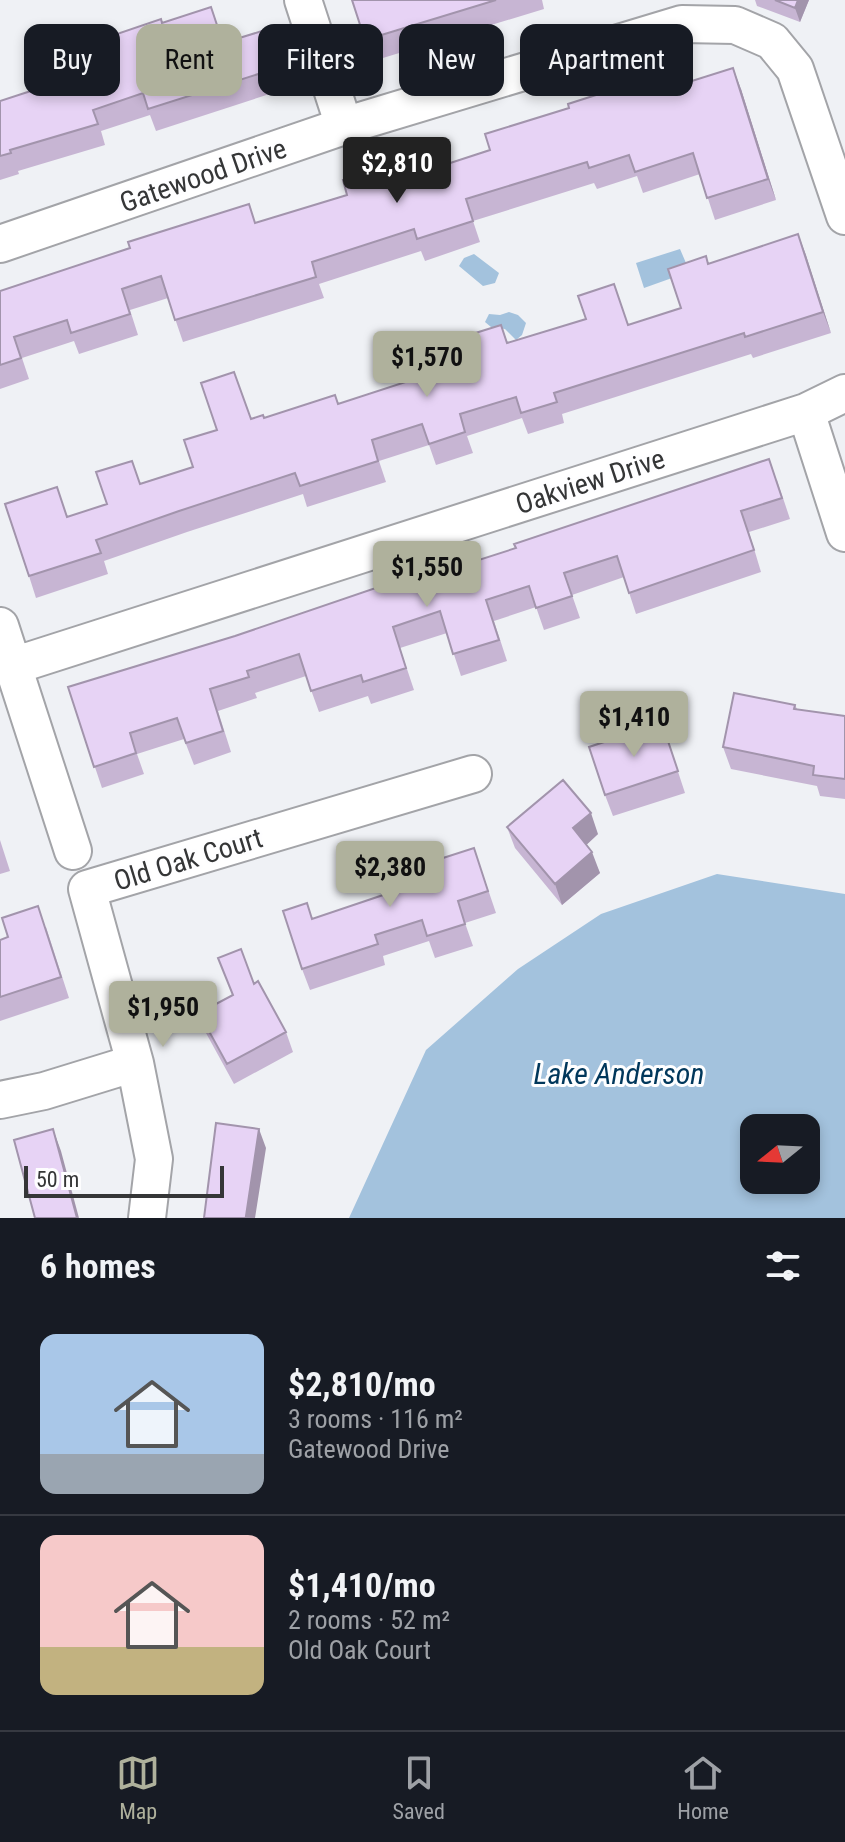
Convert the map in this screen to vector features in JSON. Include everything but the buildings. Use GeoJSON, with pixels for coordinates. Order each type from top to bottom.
{"type":"FeatureCollection","features":[{"type":"Feature","properties":{"kind":"street"},"geometry":{"type":"LineString","coordinates":[[303,0],[344,126]]}},
{"type":"Feature","properties":{"kind":"street","name":"Gatewood Drive"},"geometry":{"type":"LineString","coordinates":[[0,244],[344,126],[682,24],[735,25],[772,41],[795,69],[845,216]]}},
{"type":"Feature","properties":{"kind":"street","name":"Oakview Drive"},"geometry":{"type":"LineString","coordinates":[[13,666],[806,412],[845,393]]}},
{"type":"Feature","properties":{"kind":"street"},"geometry":{"type":"LineString","coordinates":[[806,412],[845,533]]}},
{"type":"Feature","properties":{"kind":"street"},"geometry":{"type":"LineString","coordinates":[[0,626],[73,851]]}},
{"type":"Feature","properties":{"kind":"street","name":"Old Oak Court"},"geometry":{"type":"LineString","coordinates":[[135,1063],[87,889],[473,774]]}},
{"type":"Feature","properties":{"kind":"street"},"geometry":{"type":"LineString","coordinates":[[0,1100],[44,1091],[135,1063],[154,1159],[147,1218]]}},
{"type":"Feature","properties":{"kind":"water"},"geometry":{"type":"Polygon","coordinates":[[[680,249],[689,270],[644,288],[636,263],[680,249]]]}},
{"type":"Feature","properties":{"kind":"water"},"geometry":{"type":"Polygon","coordinates":[[[474,254],[499,273],[495,283],[483,286],[459,266],[464,258],[474,254]]]}},
{"type":"Feature","properties":{"kind":"water"},"geometry":{"type":"Polygon","coordinates":[[[509,312],[526,323],[522,335],[516,340],[505,329],[491,327],[485,322],[489,314],[509,312]]]}},
{"type":"Feature","properties":{"kind":"water","name":"Lake Anderson"},"geometry":{"type":"Polygon","coordinates":[[[717,874],[845,894],[845,1218],[349,1218],[426,1050],[518,969],[601,914],[717,874]]]}}]}
